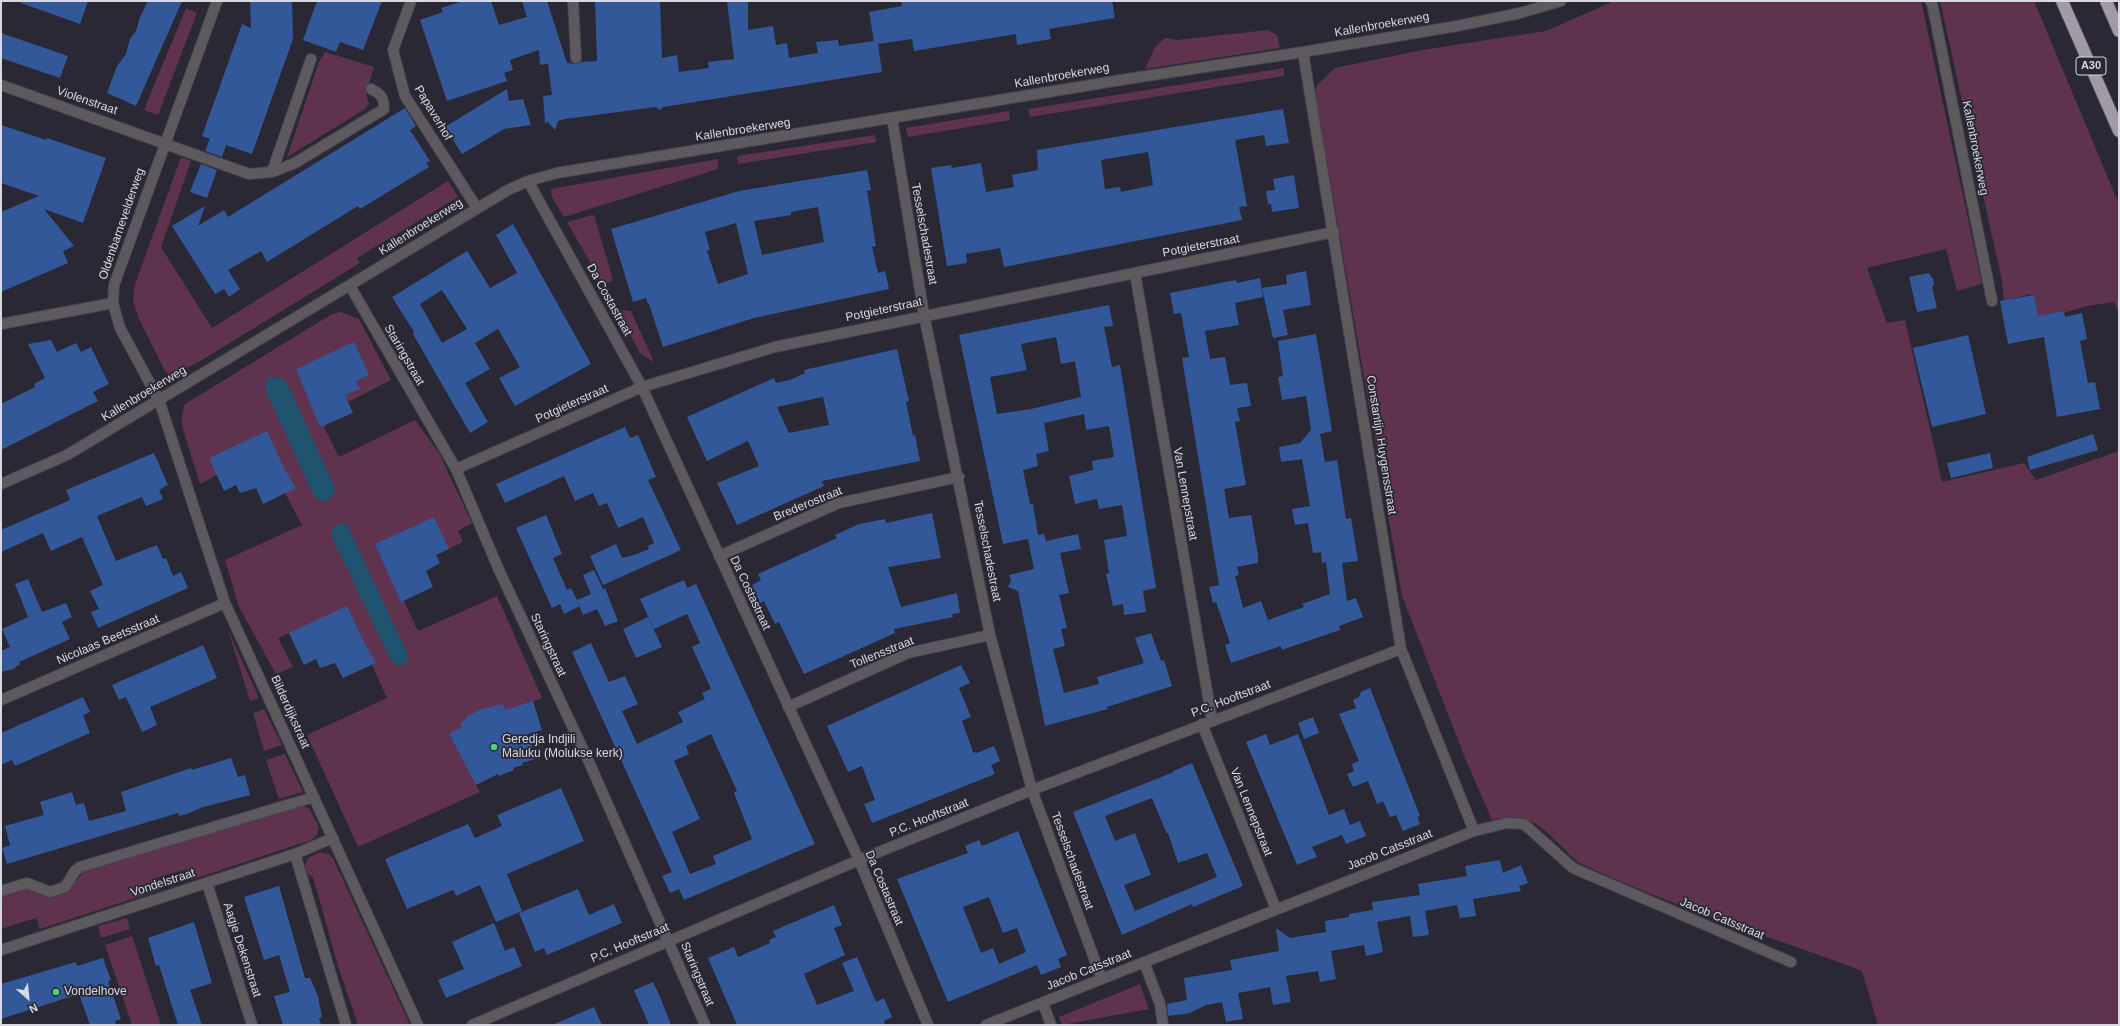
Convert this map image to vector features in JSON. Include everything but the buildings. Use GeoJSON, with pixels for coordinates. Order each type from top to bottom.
{"type":"FeatureCollection","features":[{"type":"Feature","properties":{"kind":"highway","name":"A30"},"geometry":{"type":"LineString","coordinates":[[2062,1],[2119,131]]}},
{"type":"Feature","properties":{"kind":"highway"},"geometry":{"type":"LineString","coordinates":[[2106,1],[2119,31]]}},
{"type":"Feature","properties":{"kind":"street","name":"Oldenbarnevelderweg"},"geometry":{"type":"LineString","coordinates":[[159,400],[120,328],[113,303],[114,285],[164,143],[217,1]]}},
{"type":"Feature","properties":{"kind":"street","name":"Papaverhof"},"geometry":{"type":"LineString","coordinates":[[411,1],[393,50],[405,96],[476,208]]}},
{"type":"Feature","properties":{"kind":"street"},"geometry":{"type":"LineString","coordinates":[[573,1],[576,58]]}},
{"type":"Feature","properties":{"kind":"street","name":"Kallenbroekerweg"},"geometry":{"type":"LineString","coordinates":[[1,484],[67,455],[350,286],[476,208],[508,190],[528,181],[557,173],[1457,26],[1520,13],[1561,1]]}},
{"type":"Feature","properties":{"kind":"street","name":"Kallenbroekerweg"},"geometry":{"type":"LineString","coordinates":[[1930,1],[1932,3],[1992,301]]}},
{"type":"Feature","properties":{"kind":"street","name":"Constantijn Huygensstraat"},"geometry":{"type":"LineString","coordinates":[[1303,52],[1334,232],[1401,649],[1474,831]]}},
{"type":"Feature","properties":{"kind":"street"},"geometry":{"type":"LineString","coordinates":[[272,172],[311,59]]}},
{"type":"Feature","properties":{"kind":"street","name":"Violenstraat"},"geometry":{"type":"LineString","coordinates":[[1,85],[164,143]]}},
{"type":"Feature","properties":{"kind":"street"},"geometry":{"type":"LineString","coordinates":[[164,143],[248,174],[272,172],[295,163],[384,108],[384,100],[380,93],[371,89]]}},
{"type":"Feature","properties":{"kind":"street","name":"Tesselschadestraat"},"geometry":{"type":"LineString","coordinates":[[892,118],[924,315],[959,477],[990,636],[1032,790],[1101,978]]}},
{"type":"Feature","properties":{"kind":"street","name":"Da Costastraat"},"geometry":{"type":"LineString","coordinates":[[528,181],[642,387],[859,860],[928,1025]]}},
{"type":"Feature","properties":{"kind":"street","name":"Potgieterstraat"},"geometry":{"type":"LineString","coordinates":[[456,469],[642,387],[775,347],[924,315],[1334,232]]}},
{"type":"Feature","properties":{"kind":"street","name":"Van Lennepstraat"},"geometry":{"type":"LineString","coordinates":[[1135,272],[1207,722],[1276,909]]}},
{"type":"Feature","properties":{"kind":"street","name":"Staringstraat"},"geometry":{"type":"LineString","coordinates":[[350,286],[456,469],[499,570],[589,762],[705,1025]]}},
{"type":"Feature","properties":{"kind":"street"},"geometry":{"type":"LineString","coordinates":[[1,324],[113,303]]}},
{"type":"Feature","properties":{"kind":"street","name":"Bilderdijkstraat"},"geometry":{"type":"LineString","coordinates":[[159,400],[225,603],[418,1025]]}},
{"type":"Feature","properties":{"kind":"street","name":"Brederostraat"},"geometry":{"type":"LineString","coordinates":[[719,556],[839,503],[959,477]]}},
{"type":"Feature","properties":{"kind":"street","name":"Nicolaas Beetsstraat"},"geometry":{"type":"LineString","coordinates":[[1,700],[225,603]]}},
{"type":"Feature","properties":{"kind":"street","name":"Tollensstraat"},"geometry":{"type":"LineString","coordinates":[[788,707],[908,653],[990,636]]}},
{"type":"Feature","properties":{"kind":"street","name":"P.C. Hooftstraat"},"geometry":{"type":"LineString","coordinates":[[472,1025],[859,860],[1032,790],[1401,649]]}},
{"type":"Feature","properties":{"kind":"street"},"geometry":{"type":"LineString","coordinates":[[1,891],[27,883],[50,892],[65,887],[75,871],[80,867],[314,797]]}},
{"type":"Feature","properties":{"kind":"street","name":"Jacob Catsstraat"},"geometry":{"type":"LineString","coordinates":[[986,1025],[1474,831],[1507,823],[1524,824],[1574,868],[1791,962]]}},
{"type":"Feature","properties":{"kind":"street","name":"Vondelstraat"},"geometry":{"type":"LineString","coordinates":[[1,950],[295,854],[333,838]]}},
{"type":"Feature","properties":{"kind":"street"},"geometry":{"type":"LineString","coordinates":[[295,854],[346,1025]]}},
{"type":"Feature","properties":{"kind":"street","name":"Aagje Dekenstraat"},"geometry":{"type":"LineString","coordinates":[[207,883],[252,1025]]}},
{"type":"Feature","properties":{"kind":"street"},"geometry":{"type":"LineString","coordinates":[[1144,962],[1160,1004],[1164,1025]]}},
{"type":"Feature","properties":{"kind":"street"},"geometry":{"type":"LineString","coordinates":[[1043,1003],[1051,1025]]}},
{"type":"Feature","properties":{"kind":"shaded area"},"geometry":{"type":"Polygon","coordinates":[[[1614,1],[1921,1],[1982,284],[1957,291],[1946,249],[1867,268],[1887,323],[1905,320],[1942,482],[2024,463],[2036,480],[2119,451],[2119,1025],[1878,1025],[1862,971],[1687,908],[1581,864],[1549,834],[1525,819],[1505,818],[1492,820],[1465,758],[1402,596],[1315,94],[1317,85],[1335,68],[1422,50],[1546,31],[1614,1]]]}},
{"type":"Feature","properties":{"kind":"shaded area"},"geometry":{"type":"Polygon","coordinates":[[[1940,1],[2034,1],[2119,204],[2119,312],[2114,302],[2087,306],[2038,320],[2031,294],[2004,301],[2002,281],[1940,1]]]}},
{"type":"Feature","properties":{"kind":"shaded area"},"geometry":{"type":"Polygon","coordinates":[[[186,8],[197,13],[158,115],[144,110],[186,8]]]}},
{"type":"Feature","properties":{"kind":"shaded area"},"geometry":{"type":"Polygon","coordinates":[[[1268,30],[1277,35],[1280,48],[1145,69],[1155,47],[1165,38],[1177,40],[1268,30]]]}},
{"type":"Feature","properties":{"kind":"shaded area"},"geometry":{"type":"Polygon","coordinates":[[[325,52],[374,67],[366,94],[369,104],[365,109],[287,157],[319,62],[325,52]]]}},
{"type":"Feature","properties":{"kind":"shaded area"},"geometry":{"type":"Polygon","coordinates":[[[1284,68],[1284,76],[1030,117],[1028,109],[1284,68]]]}},
{"type":"Feature","properties":{"kind":"shaded area"},"geometry":{"type":"Polygon","coordinates":[[[1009,111],[1010,120],[908,137],[906,128],[1009,111]]]}},
{"type":"Feature","properties":{"kind":"shaded area"},"geometry":{"type":"Polygon","coordinates":[[[875,135],[876,142],[738,164],[737,156],[875,135]]]}},
{"type":"Feature","properties":{"kind":"shaded area"},"geometry":{"type":"Polygon","coordinates":[[[181,157],[191,161],[161,247],[212,328],[448,181],[458,197],[357,258],[360,263],[202,360],[171,376],[165,371],[139,319],[133,301],[135,284],[181,157]]]}},
{"type":"Feature","properties":{"kind":"shaded area"},"geometry":{"type":"Polygon","coordinates":[[[718,159],[718,169],[564,217],[552,197],[551,189],[718,159]]]}},
{"type":"Feature","properties":{"kind":"shaded area"},"geometry":{"type":"Polygon","coordinates":[[[594,215],[613,280],[603,285],[567,222],[594,215]]]}},
{"type":"Feature","properties":{"kind":"shaded area"},"geometry":{"type":"Polygon","coordinates":[[[617,310],[631,311],[654,362],[640,353],[617,310]]]}},
{"type":"Feature","properties":{"kind":"shaded area"},"geometry":{"type":"Polygon","coordinates":[[[341,312],[359,319],[391,380],[348,402],[324,427],[339,457],[415,420],[439,453],[472,523],[458,531],[463,542],[436,555],[424,568],[404,601],[418,631],[497,596],[542,698],[449,734],[480,792],[358,847],[307,735],[387,698],[372,665],[376,663],[366,654],[355,632],[289,633],[278,638],[293,667],[276,674],[239,607],[225,560],[302,525],[285,493],[217,475],[200,484],[182,426],[182,416],[185,404],[332,314],[341,312]]]}},
{"type":"Feature","properties":{"kind":"shaded area"},"geometry":{"type":"Polygon","coordinates":[[[228,630],[259,698],[250,701],[228,630]]]}},
{"type":"Feature","properties":{"kind":"shaded area"},"geometry":{"type":"Polygon","coordinates":[[[264,709],[282,745],[264,751],[253,713],[264,709]]]}},
{"type":"Feature","properties":{"kind":"shaded area"},"geometry":{"type":"Polygon","coordinates":[[[285,754],[303,792],[279,799],[266,760],[285,754]]]}},
{"type":"Feature","properties":{"kind":"shaded area"},"geometry":{"type":"Polygon","coordinates":[[[297,804],[309,808],[319,827],[317,835],[311,840],[191,880],[187,869],[156,878],[160,890],[40,929],[36,918],[1,929],[1,894],[24,887],[71,887],[86,869],[297,804]]]}},
{"type":"Feature","properties":{"kind":"shaded area"},"geometry":{"type":"Polygon","coordinates":[[[320,852],[329,854],[333,858],[410,1025],[358,1025],[338,966],[313,877],[306,873],[305,866],[308,858],[320,852]]]}},
{"type":"Feature","properties":{"kind":"shaded area"},"geometry":{"type":"Polygon","coordinates":[[[127,918],[130,929],[101,938],[98,926],[127,918]]]}},
{"type":"Feature","properties":{"kind":"shaded area"},"geometry":{"type":"Polygon","coordinates":[[[132,936],[161,1025],[132,1025],[105,945],[132,936]]]}},
{"type":"Feature","properties":{"kind":"shaded area"},"geometry":{"type":"Polygon","coordinates":[[[1140,984],[1149,1009],[1062,1025],[1059,1017],[1140,984]]]}},
{"type":"Feature","properties":{"kind":"water"},"geometry":{"type":"Polygon","coordinates":[[[270,377],[282,378],[288,385],[336,490],[331,498],[326,502],[320,501],[314,496],[265,390],[266,381],[270,377]]]}},
{"type":"Feature","properties":{"kind":"water"},"geometry":{"type":"Polygon","coordinates":[[[342,522],[348,527],[407,653],[407,663],[399,666],[391,661],[331,535],[333,528],[342,522]]]}},
{"type":"Feature","properties":{"kind":"place","name":"Geredja Indjili Maluku (Molukse kerk)"},"geometry":{"type":"Point","coordinates":[494,747]}},
{"type":"Feature","properties":{"kind":"place","name":"Vondelhove"},"geometry":{"type":"Point","coordinates":[56,992]}}]}
